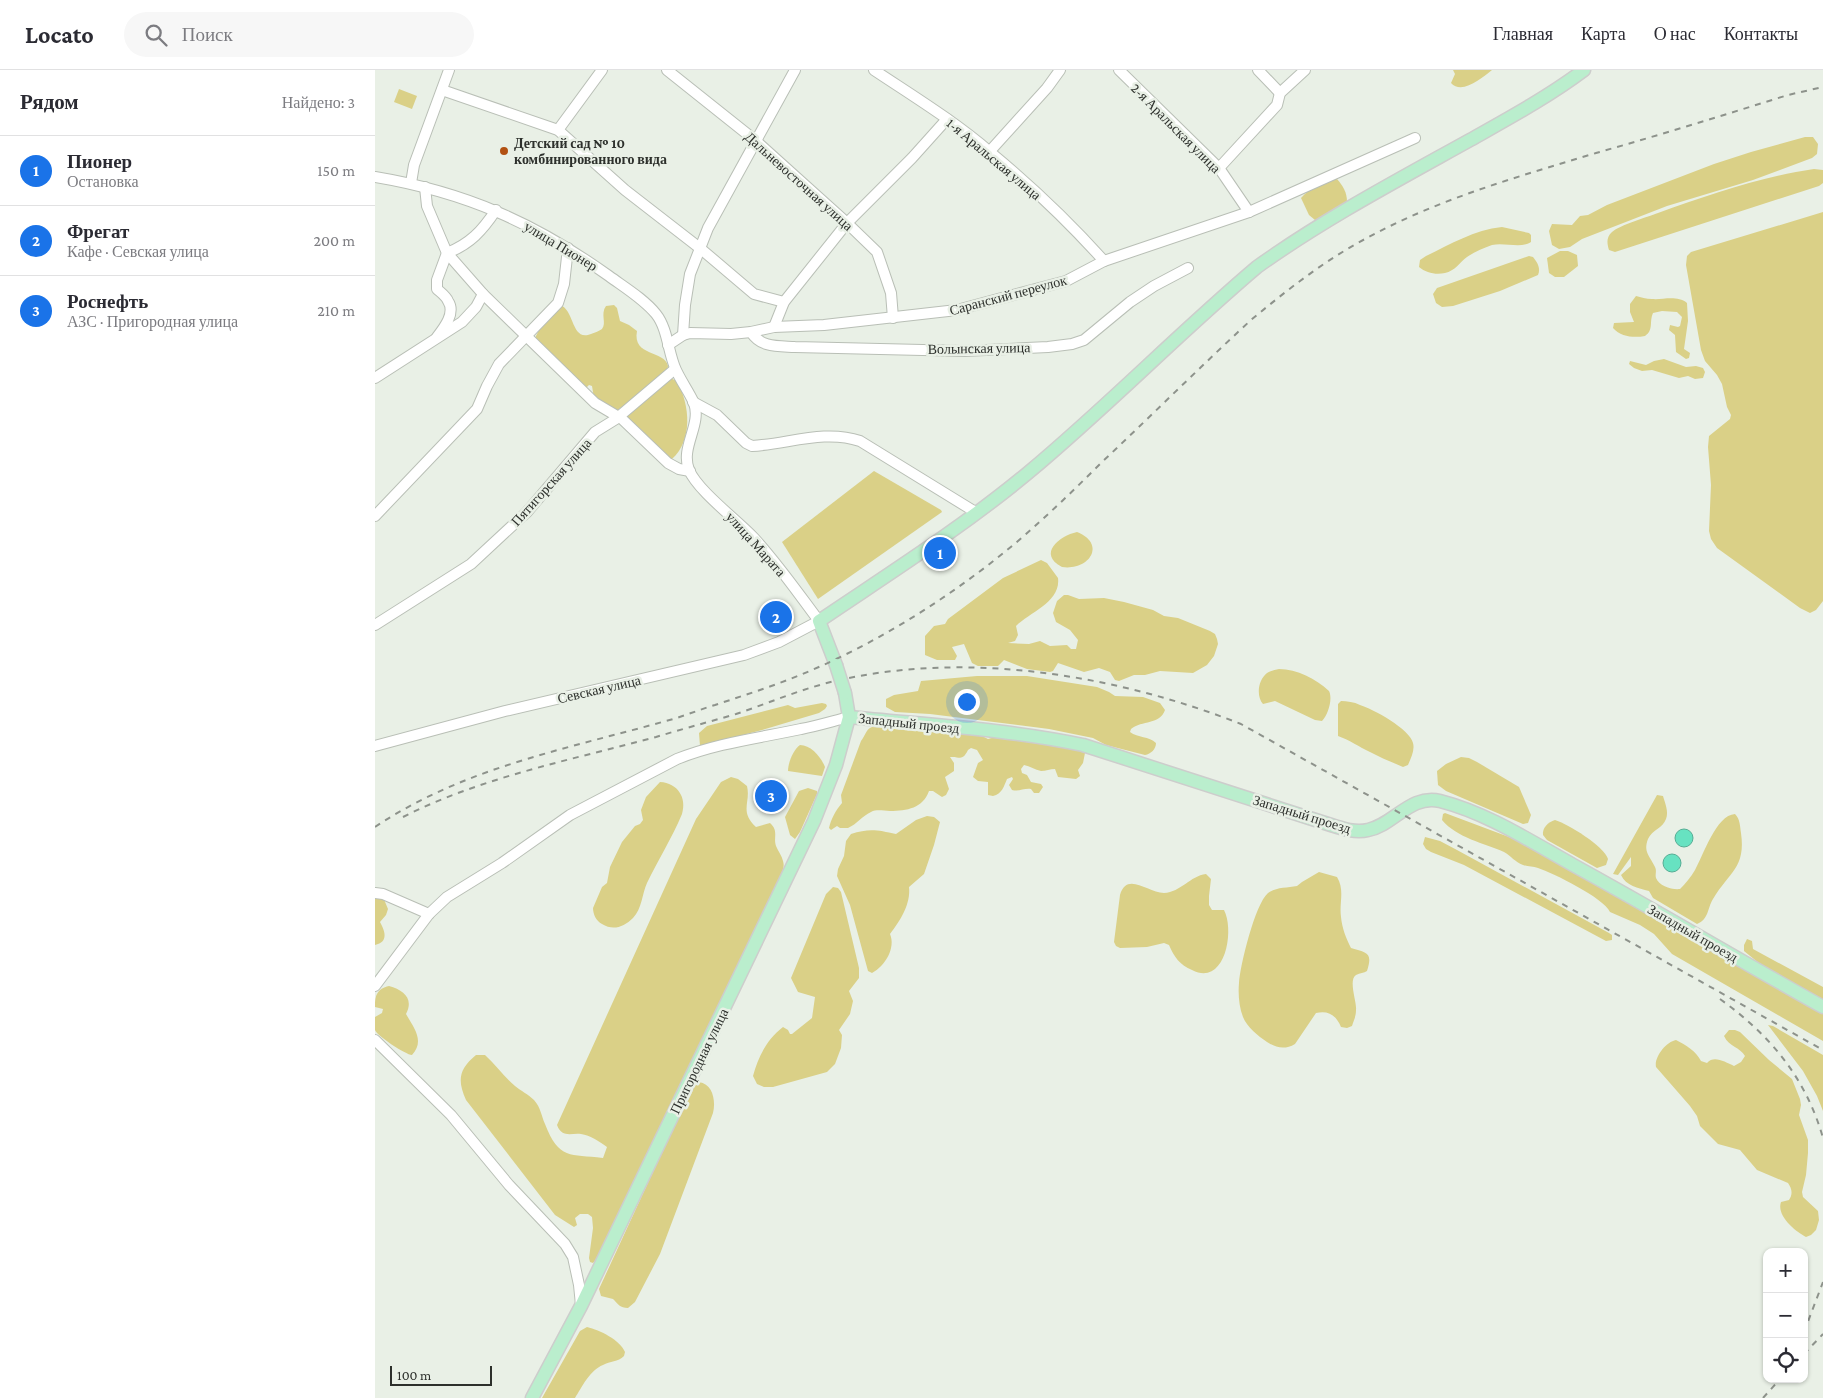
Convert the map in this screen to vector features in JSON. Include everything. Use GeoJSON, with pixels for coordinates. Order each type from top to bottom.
{"type":"FeatureCollection","features":[{"type":"Feature","properties":{"kind":"main road"},"geometry":{"type":"LineString","coordinates":[[849,717],[845,693],[819,621],[977,513],[1075,433],[1228,292],[1287,245],[1525,108],[1584,70]]}},
{"type":"Feature","properties":{"kind":"main road","name":"Западный проезд"},"geometry":{"type":"LineString","coordinates":[[849,717],[1052,738],[1083,745],[1352,830],[1361,831],[1375,828],[1417,802],[1438,800],[1499,824],[1823,1007]]}},
{"type":"Feature","properties":{"kind":"main road","name":"Пригородная улица"},"geometry":{"type":"LineString","coordinates":[[532,1398],[581,1306],[814,821],[836,765],[849,717]]}},
{"type":"Feature","properties":{"kind":"street"},"geometry":{"type":"LineString","coordinates":[[411,183],[414,165],[449,70]]}},
{"type":"Feature","properties":{"kind":"street"},"geometry":{"type":"LineString","coordinates":[[558,130],[602,70]]}},
{"type":"Feature","properties":{"kind":"street","name":"Дальневосточная улица"},"geometry":{"type":"LineString","coordinates":[[667,70],[756,141],[877,252],[891,292],[893,318]]}},
{"type":"Feature","properties":{"kind":"street"},"geometry":{"type":"LineString","coordinates":[[668,345],[683,335],[687,286],[693,264],[701,249],[708,228],[795,70]]}},
{"type":"Feature","properties":{"kind":"street","name":"1-я Аральская улица"},"geometry":{"type":"LineString","coordinates":[[874,70],[947,119],[990,151],[1080,234],[1104,260]]}},
{"type":"Feature","properties":{"kind":"street"},"geometry":{"type":"LineString","coordinates":[[990,151],[1047,88],[1060,70]]}},
{"type":"Feature","properties":{"kind":"street","name":"2-я Аральская улица"},"geometry":{"type":"LineString","coordinates":[[1119,70],[1219,168],[1249,212]]}},
{"type":"Feature","properties":{"kind":"street"},"geometry":{"type":"LineString","coordinates":[[1258,70],[1280,93]]}},
{"type":"Feature","properties":{"kind":"street"},"geometry":{"type":"LineString","coordinates":[[1219,168],[1277,105],[1280,93],[1305,70]]}},
{"type":"Feature","properties":{"kind":"street"},"geometry":{"type":"LineString","coordinates":[[442,90],[558,130],[625,190],[755,294],[784,302]]}},
{"type":"Feature","properties":{"kind":"street"},"geometry":{"type":"LineString","coordinates":[[774,327],[784,302],[847,223],[912,158],[947,119]]}},
{"type":"Feature","properties":{"kind":"street","name":"Саранский переулок"},"geometry":{"type":"LineString","coordinates":[[683,335],[690,333],[731,334],[774,327],[824,325],[957,310],[1057,284],[1104,260],[1249,212],[1415,138]]}},
{"type":"Feature","properties":{"kind":"street","name":"улица Пионер"},"geometry":{"type":"LineString","coordinates":[[375,177],[425,187],[496,210],[533,227],[569,248],[651,308],[659,319],[675,369],[693,402],[695,418],[687,451],[690,470]]}},
{"type":"Feature","properties":{"kind":"street"},"geometry":{"type":"LineString","coordinates":[[425,187],[427,206],[447,253],[483,294],[595,403],[619,416],[661,458],[679,469],[690,470]]}},
{"type":"Feature","properties":{"kind":"street"},"geometry":{"type":"LineString","coordinates":[[437,338],[448,321],[451,308],[449,301],[437,289],[437,280],[447,253],[467,244],[496,210]]}},
{"type":"Feature","properties":{"kind":"street"},"geometry":{"type":"LineString","coordinates":[[375,516],[477,409],[499,364],[553,309],[562,294],[569,248]]}},
{"type":"Feature","properties":{"kind":"street","name":"Волынская улица"},"geometry":{"type":"LineString","coordinates":[[751,332],[763,344],[795,347],[965,351],[1072,344],[1084,340],[1154,286],[1188,268]]}},
{"type":"Feature","properties":{"kind":"street"},"geometry":{"type":"LineString","coordinates":[[375,378],[462,322],[483,294]]}},
{"type":"Feature","properties":{"kind":"street","name":"Пятигорская улица"},"geometry":{"type":"LineString","coordinates":[[375,625],[471,564],[527,512],[595,432],[619,416],[675,369]]}},
{"type":"Feature","properties":{"kind":"street"},"geometry":{"type":"LineString","coordinates":[[693,402],[717,415],[752,446],[824,436],[851,438],[860,441],[977,513]]}},
{"type":"Feature","properties":{"kind":"street","name":"улица Марата"},"geometry":{"type":"LineString","coordinates":[[690,470],[705,490],[754,537],[781,569],[819,621]]}},
{"type":"Feature","properties":{"kind":"street","name":"Севская улица"},"geometry":{"type":"LineString","coordinates":[[375,746],[505,711],[744,655],[779,642],[819,621]]}},
{"type":"Feature","properties":{"kind":"street"},"geometry":{"type":"LineString","coordinates":[[375,986],[429,914],[447,897],[570,815],[677,760],[720,744],[800,729],[849,717]]}},
{"type":"Feature","properties":{"kind":"street"},"geometry":{"type":"LineString","coordinates":[[375,893],[383,894],[429,914]]}},
{"type":"Feature","properties":{"kind":"street"},"geometry":{"type":"LineString","coordinates":[[375,1040],[451,1115],[509,1185],[565,1244],[573,1257],[581,1306]]}},
{"type":"Feature","properties":{"kind":"shaded area"},"geometry":{"type":"Polygon","coordinates":[[[1453,70],[1492,70],[1472,84],[1461,87],[1451,83],[1455,74],[1453,70]]]}},
{"type":"Feature","properties":{"kind":"shaded area"},"geometry":{"type":"Polygon","coordinates":[[[399,89],[417,96],[412,109],[394,102],[399,89]]]}},
{"type":"Feature","properties":{"kind":"shaded area"},"geometry":{"type":"Polygon","coordinates":[[[1805,137],[1813,137],[1818,144],[1817,154],[1812,158],[1753,180],[1667,206],[1582,239],[1570,247],[1559,249],[1552,245],[1549,231],[1552,224],[1572,225],[1580,216],[1588,215],[1607,205],[1714,164],[1805,137]]]}},
{"type":"Feature","properties":{"kind":"shaded area"},"geometry":{"type":"Polygon","coordinates":[[[1814,169],[1823,170],[1823,183],[1819,186],[1615,252],[1609,250],[1607,241],[1610,234],[1627,224],[1735,187],[1794,172],[1814,169]]]}},
{"type":"Feature","properties":{"kind":"shaded area"},"geometry":{"type":"Polygon","coordinates":[[[1337,179],[1344,189],[1347,202],[1321,219],[1315,220],[1309,215],[1301,198],[1313,188],[1337,179]]]}},
{"type":"Feature","properties":{"kind":"shaded area"},"geometry":{"type":"Polygon","coordinates":[[[1823,212],[1823,601],[1816,610],[1810,613],[1800,608],[1717,548],[1711,539],[1709,531],[1711,485],[1709,436],[1730,419],[1731,415],[1727,407],[1722,384],[1705,361],[1701,350],[1686,265],[1687,256],[1691,252],[1823,212]]]}},
{"type":"Feature","properties":{"kind":"shaded area"},"geometry":{"type":"Polygon","coordinates":[[[1502,227],[1529,233],[1531,235],[1531,242],[1522,245],[1492,245],[1470,255],[1455,268],[1445,273],[1431,273],[1419,267],[1420,260],[1454,242],[1472,234],[1502,227]]]}},
{"type":"Feature","properties":{"kind":"shaded area"},"geometry":{"type":"Polygon","coordinates":[[[1560,251],[1568,251],[1577,255],[1578,266],[1564,277],[1555,277],[1549,273],[1547,258],[1560,251]]]}},
{"type":"Feature","properties":{"kind":"shaded area"},"geometry":{"type":"Polygon","coordinates":[[[1529,256],[1533,257],[1537,263],[1539,268],[1538,275],[1500,291],[1453,306],[1442,307],[1436,303],[1433,294],[1437,288],[1529,256]]]}},
{"type":"Feature","properties":{"kind":"shaded area"},"geometry":{"type":"Polygon","coordinates":[[[1636,296],[1650,299],[1674,298],[1687,303],[1688,321],[1684,349],[1690,353],[1689,358],[1686,359],[1676,352],[1675,335],[1669,330],[1670,325],[1680,326],[1682,317],[1677,312],[1662,311],[1653,313],[1648,334],[1645,336],[1628,336],[1613,328],[1614,323],[1634,322],[1630,312],[1630,304],[1636,296]]]}},
{"type":"Feature","properties":{"kind":"shaded area"},"geometry":{"type":"Polygon","coordinates":[[[560,305],[565,308],[576,330],[580,334],[585,335],[602,329],[604,309],[606,306],[614,305],[617,308],[620,321],[637,331],[639,345],[666,361],[668,366],[666,370],[655,382],[618,410],[594,398],[592,386],[589,385],[585,389],[535,338],[542,324],[560,305]]]}},
{"type":"Feature","properties":{"kind":"shaded area"},"geometry":{"type":"Polygon","coordinates":[[[1664,359],[1686,367],[1696,366],[1703,368],[1705,372],[1703,378],[1695,379],[1688,376],[1679,378],[1652,370],[1642,371],[1629,364],[1630,361],[1646,365],[1664,359]]]}},
{"type":"Feature","properties":{"kind":"shaded area"},"geometry":{"type":"Polygon","coordinates":[[[670,378],[677,381],[681,390],[687,411],[687,422],[686,432],[679,451],[672,459],[668,459],[626,419],[627,414],[670,378]]]}},
{"type":"Feature","properties":{"kind":"shaded area"},"geometry":{"type":"Polygon","coordinates":[[[874,471],[942,512],[818,599],[782,542],[874,471]]]}},
{"type":"Feature","properties":{"kind":"shaded area"},"geometry":{"type":"Polygon","coordinates":[[[1077,532],[1086,537],[1091,543],[1093,549],[1091,556],[1080,565],[1062,567],[1051,557],[1053,546],[1064,537],[1077,532]]]}},
{"type":"Feature","properties":{"kind":"shaded area"},"geometry":{"type":"Polygon","coordinates":[[[1041,560],[1047,563],[1058,578],[1055,594],[1043,606],[1016,626],[1018,635],[1015,641],[1008,643],[1029,644],[1040,641],[1050,646],[1067,645],[1071,649],[1076,649],[1078,640],[1070,630],[1056,622],[1053,613],[1057,601],[1064,595],[1068,595],[1079,599],[1104,598],[1124,602],[1153,610],[1164,616],[1178,618],[1210,631],[1215,634],[1218,644],[1214,656],[1207,665],[1193,673],[1160,671],[1145,675],[1134,675],[1119,681],[1115,680],[1110,672],[1099,668],[1084,672],[1058,663],[1053,671],[1050,672],[1027,669],[1004,660],[998,666],[978,666],[972,663],[964,644],[952,647],[957,656],[955,660],[937,660],[925,655],[925,636],[934,626],[945,624],[948,619],[1003,578],[1041,560]]]}},
{"type":"Feature","properties":{"kind":"shaded area"},"geometry":{"type":"Polygon","coordinates":[[[1286,669],[1306,676],[1318,682],[1329,691],[1329,707],[1322,721],[1315,720],[1275,701],[1263,704],[1259,697],[1260,684],[1267,673],[1286,669]]]}},
{"type":"Feature","properties":{"kind":"shaded area"},"geometry":{"type":"Polygon","coordinates":[[[977,676],[1027,676],[1097,687],[1115,696],[1143,697],[1160,703],[1165,710],[1163,715],[1155,720],[1135,726],[1130,732],[1153,741],[1156,743],[1155,747],[1145,755],[1106,745],[1093,738],[1049,729],[930,714],[895,712],[886,707],[886,699],[894,695],[918,691],[921,681],[977,676]]]}},
{"type":"Feature","properties":{"kind":"shaded area"},"geometry":{"type":"Polygon","coordinates":[[[1341,701],[1355,703],[1373,711],[1390,720],[1405,732],[1413,743],[1408,765],[1403,767],[1338,736],[1338,704],[1341,701]]]}},
{"type":"Feature","properties":{"kind":"shaded area"},"geometry":{"type":"Polygon","coordinates":[[[822,703],[827,706],[819,713],[700,746],[699,733],[707,726],[788,705],[795,708],[822,703]]]}},
{"type":"Feature","properties":{"kind":"shaded area"},"geometry":{"type":"Polygon","coordinates":[[[872,727],[982,736],[988,739],[999,736],[1083,750],[1085,753],[1083,763],[1078,770],[1080,776],[1076,779],[1058,777],[1055,769],[1041,771],[1024,765],[1021,769],[1022,773],[1027,775],[1031,782],[1041,784],[1043,787],[1039,793],[1034,793],[1031,789],[1012,790],[1009,785],[1013,779],[1012,777],[1007,779],[1001,792],[993,796],[988,795],[988,782],[978,781],[973,777],[978,763],[983,760],[977,750],[971,748],[961,758],[950,757],[954,763],[954,771],[945,777],[949,789],[946,795],[942,797],[933,791],[929,791],[923,801],[914,807],[896,811],[873,811],[848,828],[837,826],[831,830],[829,828],[830,825],[842,803],[841,795],[861,741],[872,727]]]}},
{"type":"Feature","properties":{"kind":"shaded area"},"geometry":{"type":"Polygon","coordinates":[[[800,745],[812,749],[821,759],[825,767],[822,776],[788,771],[791,757],[800,745]]]}},
{"type":"Feature","properties":{"kind":"shaded area"},"geometry":{"type":"Polygon","coordinates":[[[1461,757],[1477,762],[1519,787],[1531,815],[1528,823],[1523,824],[1446,791],[1438,785],[1437,771],[1446,764],[1461,757]]]}},
{"type":"Feature","properties":{"kind":"shaded area"},"geometry":{"type":"Polygon","coordinates":[[[731,777],[738,779],[747,786],[748,816],[756,827],[770,823],[773,826],[775,843],[782,857],[784,868],[781,878],[599,1256],[593,1263],[590,1262],[589,1258],[593,1228],[592,1217],[588,1214],[580,1214],[575,1218],[577,1225],[574,1227],[555,1215],[466,1100],[461,1086],[461,1075],[466,1065],[476,1055],[485,1055],[517,1088],[534,1100],[540,1109],[550,1136],[561,1150],[574,1155],[603,1158],[607,1147],[595,1139],[581,1134],[561,1132],[557,1125],[696,819],[721,782],[731,777]]]}},
{"type":"Feature","properties":{"kind":"shaded area"},"geometry":{"type":"Polygon","coordinates":[[[660,782],[672,785],[680,792],[683,802],[682,814],[647,883],[636,914],[622,926],[614,928],[606,926],[600,923],[594,915],[593,908],[602,887],[607,883],[610,867],[622,842],[635,826],[643,820],[641,810],[646,797],[660,782]]]}},
{"type":"Feature","properties":{"kind":"shaded area"},"geometry":{"type":"Polygon","coordinates":[[[808,788],[817,791],[817,794],[795,839],[790,835],[785,817],[799,791],[808,788]]]}},
{"type":"Feature","properties":{"kind":"shaded area"},"geometry":{"type":"Polygon","coordinates":[[[1657,795],[1663,796],[1667,816],[1665,822],[1652,833],[1646,847],[1656,868],[1658,881],[1673,889],[1680,889],[1690,878],[1716,828],[1722,821],[1728,816],[1735,814],[1739,820],[1742,845],[1739,862],[1713,899],[1706,917],[1697,924],[1653,898],[1649,891],[1633,886],[1623,879],[1621,875],[1631,866],[1631,857],[1618,875],[1613,874],[1657,795]]]}},
{"type":"Feature","properties":{"kind":"shaded area"},"geometry":{"type":"Polygon","coordinates":[[[1445,813],[1517,840],[1572,869],[1823,1014],[1823,1041],[1672,954],[1654,934],[1640,925],[1610,912],[1606,906],[1589,893],[1566,880],[1536,867],[1520,864],[1504,852],[1463,836],[1442,820],[1445,813]]]}},
{"type":"Feature","properties":{"kind":"shaded area"},"geometry":{"type":"Polygon","coordinates":[[[927,816],[934,817],[940,822],[924,874],[909,887],[907,906],[890,934],[892,945],[888,956],[881,966],[872,973],[868,971],[850,905],[837,876],[844,856],[846,841],[851,834],[868,830],[896,834],[916,820],[927,816]]]}},
{"type":"Feature","properties":{"kind":"shaded area"},"geometry":{"type":"Polygon","coordinates":[[[1555,820],[1568,826],[1600,848],[1608,859],[1606,865],[1597,868],[1547,840],[1543,835],[1543,830],[1550,822],[1555,820]]]}},
{"type":"Feature","properties":{"kind":"shaded area"},"geometry":{"type":"Polygon","coordinates":[[[1680,829],[1688,829],[1693,834],[1691,845],[1680,847],[1675,842],[1675,834],[1680,829]]]}},
{"type":"Feature","properties":{"kind":"shaded area"},"geometry":{"type":"Polygon","coordinates":[[[1425,837],[1440,841],[1609,933],[1612,935],[1612,940],[1606,941],[1464,865],[1431,852],[1423,844],[1425,837]]]}},
{"type":"Feature","properties":{"kind":"shaded area"},"geometry":{"type":"Polygon","coordinates":[[[1668,854],[1676,854],[1681,859],[1679,870],[1668,872],[1663,867],[1663,859],[1668,854]]]}},
{"type":"Feature","properties":{"kind":"shaded area"},"geometry":{"type":"Polygon","coordinates":[[[1319,872],[1337,877],[1341,887],[1342,925],[1351,948],[1365,952],[1369,957],[1369,965],[1367,971],[1356,975],[1353,981],[1356,1010],[1352,1026],[1347,1028],[1341,1027],[1337,1019],[1331,1014],[1324,1012],[1316,1013],[1295,1044],[1284,1048],[1277,1047],[1253,1031],[1245,1021],[1242,1013],[1239,987],[1245,950],[1258,909],[1268,893],[1278,889],[1297,886],[1319,872]]]}},
{"type":"Feature","properties":{"kind":"shaded area"},"geometry":{"type":"Polygon","coordinates":[[[1206,874],[1211,879],[1209,905],[1212,910],[1224,910],[1228,931],[1225,954],[1220,964],[1212,971],[1203,973],[1184,966],[1169,945],[1164,943],[1147,947],[1120,948],[1116,946],[1114,942],[1120,895],[1123,888],[1133,884],[1158,892],[1170,892],[1200,875],[1206,874]]]}},
{"type":"Feature","properties":{"kind":"shaded area"},"geometry":{"type":"Polygon","coordinates":[[[833,887],[838,888],[841,892],[859,968],[859,978],[849,991],[853,1001],[850,1014],[839,1030],[842,1035],[841,1048],[835,1064],[827,1072],[773,1087],[764,1087],[757,1084],[753,1076],[760,1055],[768,1043],[783,1027],[792,1034],[812,1018],[815,997],[798,992],[791,978],[826,894],[833,887]]]}},
{"type":"Feature","properties":{"kind":"shaded area"},"geometry":{"type":"Polygon","coordinates":[[[375,894],[383,897],[388,909],[380,922],[385,936],[384,939],[375,945],[375,894]]]}},
{"type":"Feature","properties":{"kind":"shaded area"},"geometry":{"type":"Polygon","coordinates":[[[1747,939],[1752,941],[1753,949],[1823,987],[1823,1000],[1760,964],[1744,951],[1747,939]]]}},
{"type":"Feature","properties":{"kind":"shaded area"},"geometry":{"type":"Polygon","coordinates":[[[389,986],[399,990],[408,1000],[409,1004],[406,1014],[415,1029],[418,1040],[416,1050],[412,1055],[404,1052],[380,1036],[375,1030],[375,1017],[382,1013],[383,1009],[375,1007],[375,999],[379,991],[389,986]]]}},
{"type":"Feature","properties":{"kind":"shaded area"},"geometry":{"type":"Polygon","coordinates":[[[1768,1025],[1773,1026],[1823,1055],[1823,1111],[1803,1071],[1768,1025]]]}},
{"type":"Feature","properties":{"kind":"shaded area"},"geometry":{"type":"Polygon","coordinates":[[[1729,1030],[1740,1032],[1792,1079],[1800,1099],[1799,1115],[1808,1140],[1806,1175],[1802,1192],[1803,1197],[1818,1211],[1819,1220],[1816,1230],[1806,1237],[1792,1227],[1781,1213],[1781,1202],[1789,1200],[1791,1196],[1791,1189],[1788,1183],[1757,1170],[1740,1150],[1718,1144],[1700,1126],[1697,1116],[1690,1106],[1656,1067],[1661,1051],[1672,1041],[1676,1040],[1696,1054],[1701,1061],[1707,1063],[1716,1059],[1734,1066],[1741,1062],[1745,1056],[1726,1040],[1724,1036],[1729,1030]]]}},
{"type":"Feature","properties":{"kind":"shaded area"},"geometry":{"type":"Polygon","coordinates":[[[699,1082],[708,1086],[714,1098],[713,1113],[660,1254],[635,1302],[628,1308],[623,1307],[613,1299],[601,1296],[599,1289],[693,1085],[699,1082]]]}},
{"type":"Feature","properties":{"kind":"shaded area"},"geometry":{"type":"Polygon","coordinates":[[[587,1327],[598,1330],[619,1343],[625,1352],[624,1356],[598,1367],[587,1379],[575,1398],[542,1398],[580,1331],[587,1327]]]}},
{"type":"Feature","properties":{"kind":"railway"},"geometry":{"type":"LineString","coordinates":[[375,827],[444,789],[479,775],[553,751],[672,719],[764,689],[840,657],[893,629],[970,579],[1018,541],[1251,320],[1306,277],[1365,239],[1421,212],[1507,180],[1788,95],[1823,87]]}},
{"type":"Feature","properties":{"kind":"railway"},"geometry":{"type":"LineString","coordinates":[[403,817],[433,803],[495,780],[726,717],[835,681],[886,672],[937,668],[989,668],[1041,672],[1144,692],[1241,724],[1823,1050]]}},
{"type":"Feature","properties":{"kind":"railway"},"geometry":{"type":"LineString","coordinates":[[1720,999],[1755,1027],[1784,1059],[1807,1096],[1823,1138]]}},
{"type":"Feature","properties":{"kind":"railway"},"geometry":{"type":"LineString","coordinates":[[1808,1321],[1823,1282]]}},
{"type":"Feature","properties":{"kind":"railway"},"geometry":{"type":"LineString","coordinates":[[1808,1350],[1823,1334]]}},
{"type":"Feature","properties":{"kind":"railway"},"geometry":{"type":"LineString","coordinates":[[1763,1398],[1776,1383]]}},
{"type":"Feature","properties":{"kind":"place","name":"Детский сад № 10 комбинированного вида"},"geometry":{"type":"Point","coordinates":[504,151]}},
{"type":"Feature","properties":{"kind":"place","name":"Пионер"},"geometry":{"type":"Point","coordinates":[940,553]}},
{"type":"Feature","properties":{"kind":"place","name":"Фрегат"},"geometry":{"type":"Point","coordinates":[776,617]}},
{"type":"Feature","properties":{"kind":"place","name":"Роснефть"},"geometry":{"type":"Point","coordinates":[771,796]}}]}
